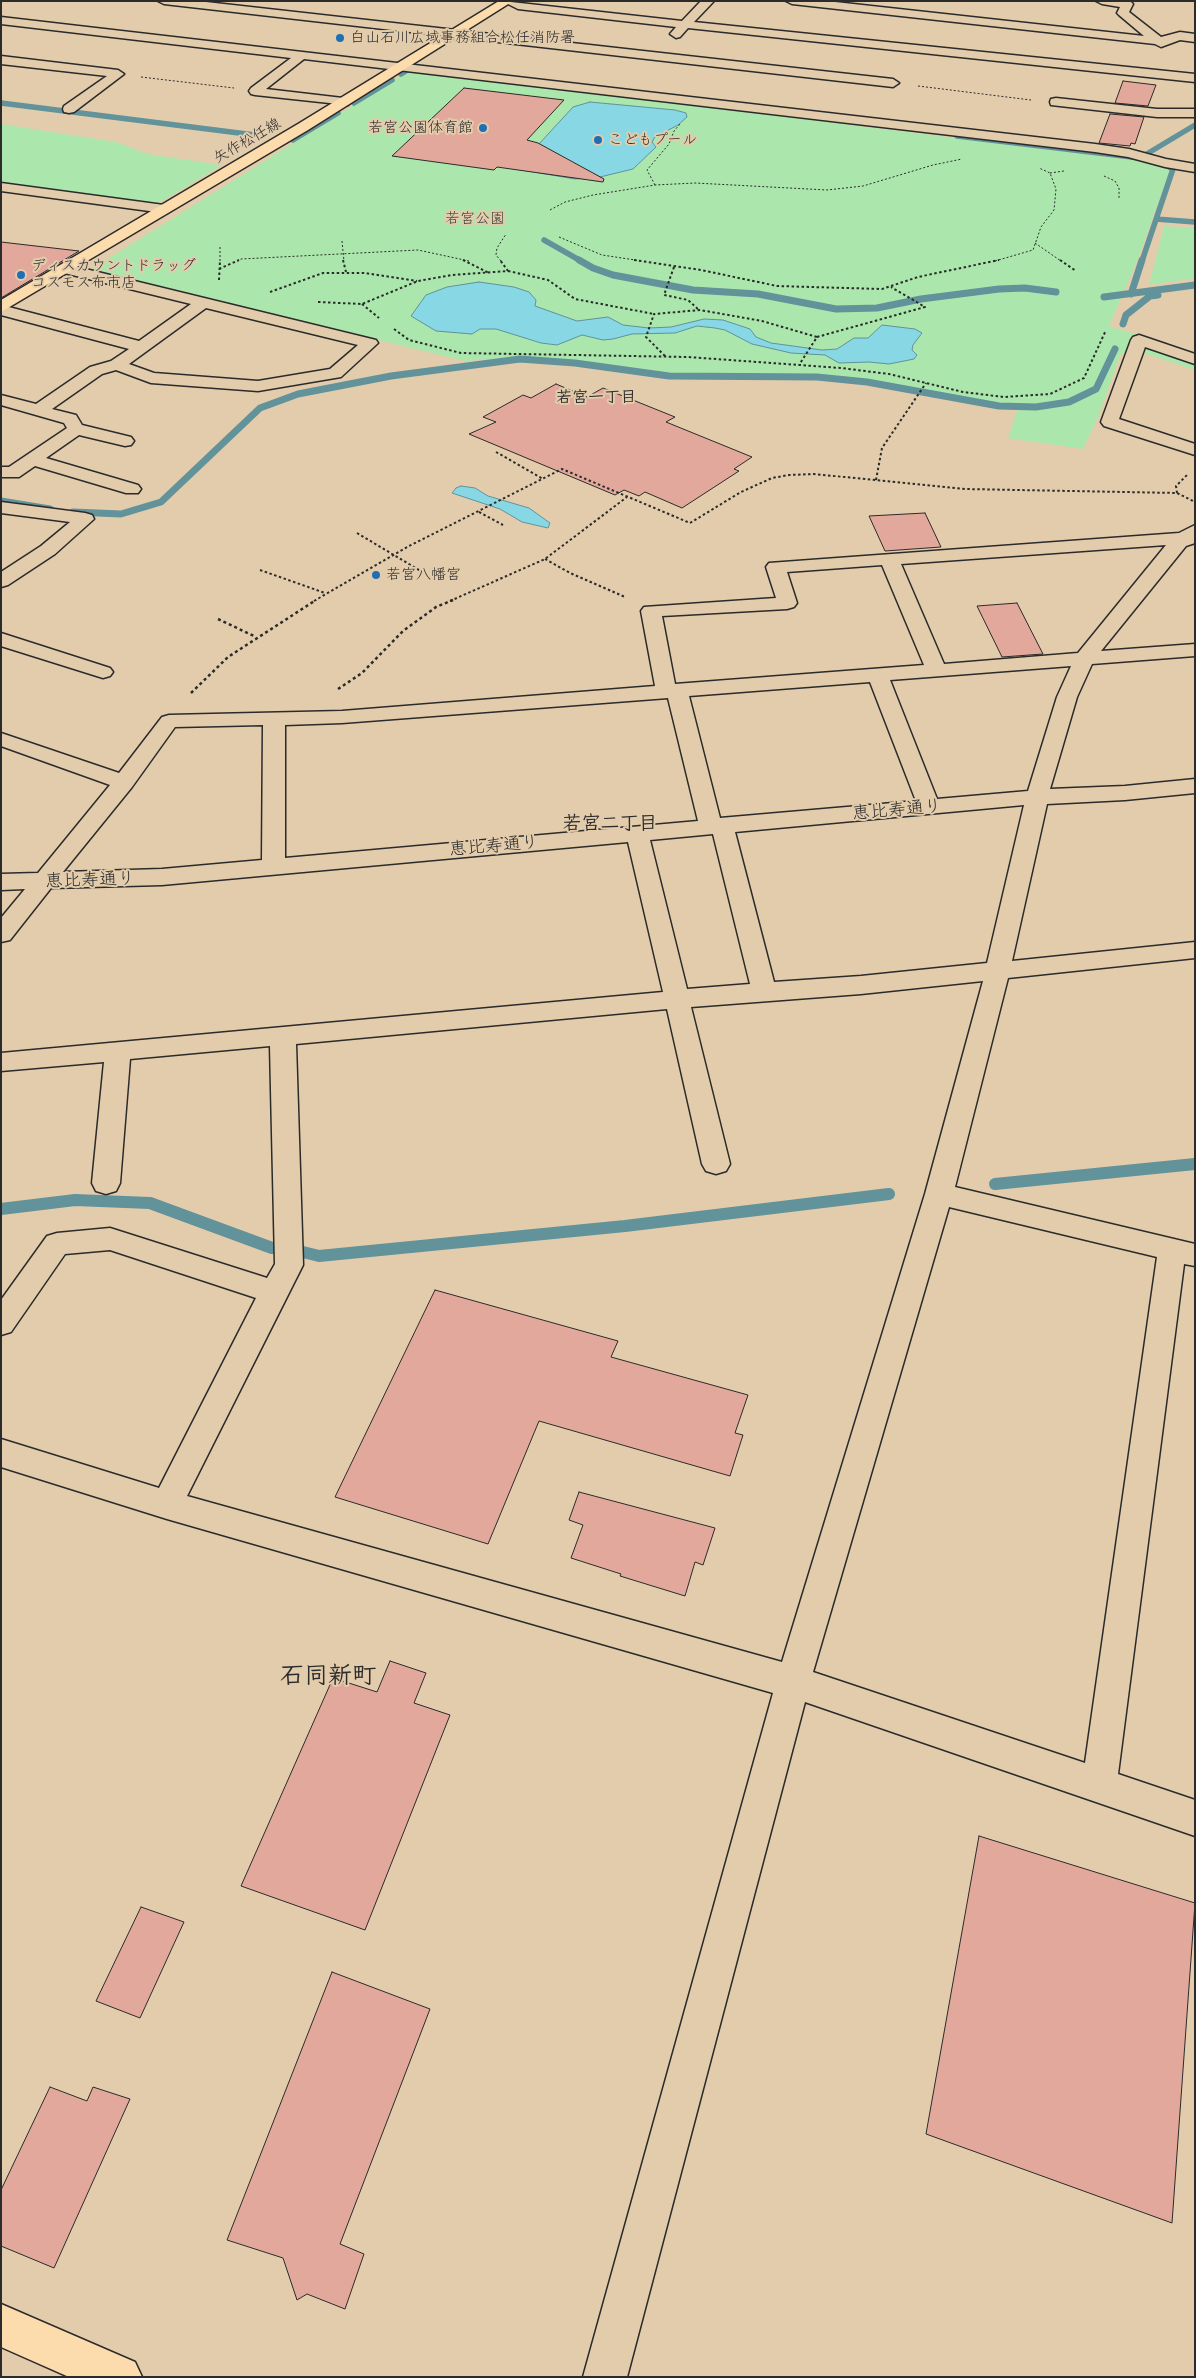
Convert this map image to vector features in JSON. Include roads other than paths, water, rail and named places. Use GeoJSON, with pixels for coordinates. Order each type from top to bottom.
{"type":"FeatureCollection","features":[{"type":"Feature","properties":{"kind":"main road","name":"矢作松任線"},"geometry":{"type":"LineString","coordinates":[[1,308],[508,1]]}},
{"type":"Feature","properties":{"kind":"main road"},"geometry":{"type":"LineString","coordinates":[[1,2325],[120,2377]]}},
{"type":"Feature","properties":{"kind":"street"},"geometry":{"type":"LineString","coordinates":[[164,1],[559,47],[650,61],[895,79],[876,122]]}},
{"type":"Feature","properties":{"kind":"street"},"geometry":{"type":"LineString","coordinates":[[508,1],[518,6],[686,25],[1195,78]]}},
{"type":"Feature","properties":{"kind":"street"},"geometry":{"type":"LineString","coordinates":[[650,61],[708,1]]}},
{"type":"Feature","properties":{"kind":"street"},"geometry":{"type":"LineString","coordinates":[[792,1],[932,21],[1160,41],[1180,36],[1195,38]]}},
{"type":"Feature","properties":{"kind":"street"},"geometry":{"type":"LineString","coordinates":[[932,21],[944,1]]}},
{"type":"Feature","properties":{"kind":"street"},"geometry":{"type":"LineString","coordinates":[[1102,1],[1127,4],[1123,13],[1160,41],[1168,52]]}},
{"type":"Feature","properties":{"kind":"street"},"geometry":{"type":"LineString","coordinates":[[200,18],[215,7]]}},
{"type":"Feature","properties":{"kind":"street"},"geometry":{"type":"LineString","coordinates":[[559,47],[590,14]]}},
{"type":"Feature","properties":{"kind":"street"},"geometry":{"type":"LineString","coordinates":[[1,20],[1084,146],[1129,153],[1165,163],[1195,168]]}},
{"type":"Feature","properties":{"kind":"street"},"geometry":{"type":"LineString","coordinates":[[170,39],[185,28]]}},
{"type":"Feature","properties":{"kind":"street"},"geometry":{"type":"LineString","coordinates":[[302,54],[255,91],[343,102]]}},
{"type":"Feature","properties":{"kind":"street"},"geometry":{"type":"LineString","coordinates":[[1,60],[118,74],[69,109]]}},
{"type":"Feature","properties":{"kind":"street"},"geometry":{"type":"LineString","coordinates":[[1175,64],[1181,76]]}},
{"type":"Feature","properties":{"kind":"street"},"geometry":{"type":"LineString","coordinates":[[1084,146],[1113,70]]}},
{"type":"Feature","properties":{"kind":"street"},"geometry":{"type":"LineString","coordinates":[[624,93],[636,79]]}},
{"type":"Feature","properties":{"kind":"street"},"geometry":{"type":"LineString","coordinates":[[1056,102],[1156,113],[1195,113]]}},
{"type":"Feature","properties":{"kind":"street"},"geometry":{"type":"LineString","coordinates":[[1,187],[164,209]]}},
{"type":"Feature","properties":{"kind":"street"},"geometry":{"type":"LineString","coordinates":[[65,269],[370,343],[335,374],[258,386],[151,378],[117,365]]}},
{"type":"Feature","properties":{"kind":"street"},"geometry":{"type":"LineString","coordinates":[[39,410],[96,370],[117,365],[203,304]]}},
{"type":"Feature","properties":{"kind":"street"},"geometry":{"type":"LineString","coordinates":[[1,308],[142,347]]}},
{"type":"Feature","properties":{"kind":"street"},"geometry":{"type":"LineString","coordinates":[[1195,359],[1138,340],[1110,422],[1195,450]]}},
{"type":"Feature","properties":{"kind":"street"},"geometry":{"type":"LineString","coordinates":[[1,400],[70,418],[76,429]]}},
{"type":"Feature","properties":{"kind":"street"},"geometry":{"type":"LineString","coordinates":[[1,494],[12,484],[7,473],[33,460],[76,429],[125,440]]}},
{"type":"Feature","properties":{"kind":"street"},"geometry":{"type":"LineString","coordinates":[[33,460],[132,489]]}},
{"type":"Feature","properties":{"kind":"street"},"geometry":{"type":"LineString","coordinates":[[1,507],[85,520],[48,550],[1,581]]}},
{"type":"Feature","properties":{"kind":"street"},"geometry":{"type":"LineString","coordinates":[[764,991],[716,826],[672,690],[651,611],[787,603],[776,567],[1192,540]]}},
{"type":"Feature","properties":{"kind":"street"},"geometry":{"type":"LineString","coordinates":[[605,2377],[793,1682],[939,1194],[998,970],[1037,797],[1067,696],[1085,658],[1179,542],[1192,540]]}},
{"type":"Feature","properties":{"kind":"street"},"geometry":{"type":"LineString","coordinates":[[889,559],[936,670]]}},
{"type":"Feature","properties":{"kind":"street"},"geometry":{"type":"LineString","coordinates":[[1,639],[103,672]]}},
{"type":"Feature","properties":{"kind":"street"},"geometry":{"type":"LineString","coordinates":[[1,934],[124,782],[169,721],[342,717],[1195,650]]}},
{"type":"Feature","properties":{"kind":"street"},"geometry":{"type":"LineString","coordinates":[[877,674],[929,807]]}},
{"type":"Feature","properties":{"kind":"street"},"geometry":{"type":"LineString","coordinates":[[272,867],[274,719]]}},
{"type":"Feature","properties":{"kind":"street"},"geometry":{"type":"LineString","coordinates":[[1,739],[124,782]]}},
{"type":"Feature","properties":{"kind":"street","name":"恵比寿通り"},"geometry":{"type":"LineString","coordinates":[[1,882],[162,877],[637,832],[1037,797],[1125,794],[1195,786]]}},
{"type":"Feature","properties":{"kind":"street"},"geometry":{"type":"LineString","coordinates":[[637,832],[716,1164]]}},
{"type":"Feature","properties":{"kind":"street"},"geometry":{"type":"LineString","coordinates":[[1,1062],[764,991],[861,985],[1195,950]]}},
{"type":"Feature","properties":{"kind":"street"},"geometry":{"type":"LineString","coordinates":[[167,1505],[289,1265],[283,1036]]}},
{"type":"Feature","properties":{"kind":"street"},"geometry":{"type":"LineString","coordinates":[[106,1183],[118,1051]]}},
{"type":"Feature","properties":{"kind":"street"},"geometry":{"type":"LineString","coordinates":[[939,1194],[1184,1253],[1099,1786]]}},
{"type":"Feature","properties":{"kind":"street"},"geometry":{"type":"LineString","coordinates":[[1,1323],[57,1244],[110,1239],[274,1292]]}},
{"type":"Feature","properties":{"kind":"street"},"geometry":{"type":"LineString","coordinates":[[1,1453],[167,1505],[793,1682],[1195,1818]]}},
{"type":"Feature","properties":{"kind":"water","name":"こどもプール"},"geometry":{"type":"Polygon","coordinates":[[[590,102],[675,110],[686,113],[687,117],[678,125],[655,137],[652,142],[656,147],[633,169],[600,177],[575,179],[516,169],[573,107],[590,102]]]}},
{"type":"Feature","properties":{"kind":"water"},"geometry":{"type":"Polygon","coordinates":[[[479,282],[514,287],[529,292],[536,300],[535,306],[577,321],[608,317],[623,325],[649,328],[671,327],[704,319],[723,320],[750,329],[756,337],[771,343],[822,350],[837,349],[854,338],[868,338],[882,325],[915,329],[922,333],[913,345],[912,350],[917,355],[914,359],[889,364],[869,362],[839,363],[825,355],[791,353],[752,344],[725,330],[697,326],[675,333],[632,334],[603,340],[582,335],[557,345],[541,343],[496,329],[480,329],[472,334],[436,331],[411,316],[426,295],[447,287],[479,282]]]}},
{"type":"Feature","properties":{"kind":"water"},"geometry":{"type":"Polygon","coordinates":[[[461,486],[475,488],[488,496],[529,508],[550,523],[548,528],[522,522],[500,509],[452,493],[461,486]]]}},
{"type":"Feature","properties":{"kind":"waterway"},"geometry":{"type":"LineString","coordinates":[[401,74],[409,69],[421,70]]}},
{"type":"Feature","properties":{"kind":"waterway"},"geometry":{"type":"LineString","coordinates":[[354,103],[392,80]]}},
{"type":"Feature","properties":{"kind":"waterway"},"geometry":{"type":"LineString","coordinates":[[1,103],[255,135]]}},
{"type":"Feature","properties":{"kind":"waterway"},"geometry":{"type":"LineString","coordinates":[[293,140],[338,113]]}},
{"type":"Feature","properties":{"kind":"waterway"},"geometry":{"type":"LineString","coordinates":[[957,136],[1140,158],[1195,125]]}},
{"type":"Feature","properties":{"kind":"waterway"},"geometry":{"type":"LineString","coordinates":[[1156,219],[1173,169],[1158,161]]}},
{"type":"Feature","properties":{"kind":"waterway"},"geometry":{"type":"LineString","coordinates":[[1142,261],[1156,219]]}},
{"type":"Feature","properties":{"kind":"waterway"},"geometry":{"type":"LineString","coordinates":[[1156,219],[1195,222]]}},
{"type":"Feature","properties":{"kind":"waterway"},"geometry":{"type":"LineString","coordinates":[[544,240],[581,261]]}},
{"type":"Feature","properties":{"kind":"waterway"},"geometry":{"type":"LineString","coordinates":[[579,260],[593,268],[613,275],[693,290],[758,294],[836,309],[877,308],[921,299],[999,289],[1025,288],[1056,292]]}},
{"type":"Feature","properties":{"kind":"waterway"},"geometry":{"type":"LineString","coordinates":[[1131,293],[1142,260]]}},
{"type":"Feature","properties":{"kind":"waterway"},"geometry":{"type":"LineString","coordinates":[[1131,293],[1195,285]]}},
{"type":"Feature","properties":{"kind":"waterway"},"geometry":{"type":"LineString","coordinates":[[1104,297],[1131,293]]}},
{"type":"Feature","properties":{"kind":"waterway"},"geometry":{"type":"LineString","coordinates":[[1123,324],[1126,315],[1150,296],[1158,295]]}},
{"type":"Feature","properties":{"kind":"waterway"},"geometry":{"type":"LineString","coordinates":[[73,512],[121,514],[161,502],[260,408],[298,394],[391,376],[520,359],[575,363],[669,376],[817,377],[867,382],[999,406],[1036,407],[1069,402],[1096,389],[1115,349]]}},
{"type":"Feature","properties":{"kind":"waterway"},"geometry":{"type":"LineString","coordinates":[[1,501],[50,509]]}},
{"type":"Feature","properties":{"kind":"waterway"},"geometry":{"type":"LineString","coordinates":[[995,1184],[1195,1164]]}},
{"type":"Feature","properties":{"kind":"waterway"},"geometry":{"type":"LineString","coordinates":[[299,1251],[319,1256],[625,1226],[889,1194]]}},
{"type":"Feature","properties":{"kind":"waterway"},"geometry":{"type":"LineString","coordinates":[[1,1209],[75,1200],[150,1203],[272,1248]]}},
{"type":"Feature","properties":{"kind":"place","name":"白山石川広域事務組合松任消防署"},"geometry":{"type":"Point","coordinates":[340,38]}},
{"type":"Feature","properties":{"kind":"place","name":"若宮公園体育館"},"geometry":{"type":"Point","coordinates":[483,128]}},
{"type":"Feature","properties":{"kind":"place","name":"こどもプール"},"geometry":{"type":"Point","coordinates":[598,140]}},
{"type":"Feature","properties":{"kind":"place","name":"ディスカウントドラッグ コスモス布市店"},"geometry":{"type":"Point","coordinates":[21,275]}},
{"type":"Feature","properties":{"kind":"place","name":"若宮八幡宮"},"geometry":{"type":"Point","coordinates":[376,575]}},
{"type":"Feature","properties":{"kind":"district","name":"若宮一丁目"},"geometry":{"type":"Point","coordinates":[596,397]}},
{"type":"Feature","properties":{"kind":"district","name":"若宮二丁目"},"geometry":{"type":"Point","coordinates":[610,824]}},
{"type":"Feature","properties":{"kind":"district","name":"石同新町"},"geometry":{"type":"Point","coordinates":[328,1676]}},
{"type":"Feature","properties":{"kind":"park label","name":"若宮公園"},"geometry":{"type":"Point","coordinates":[475,219]}}]}
